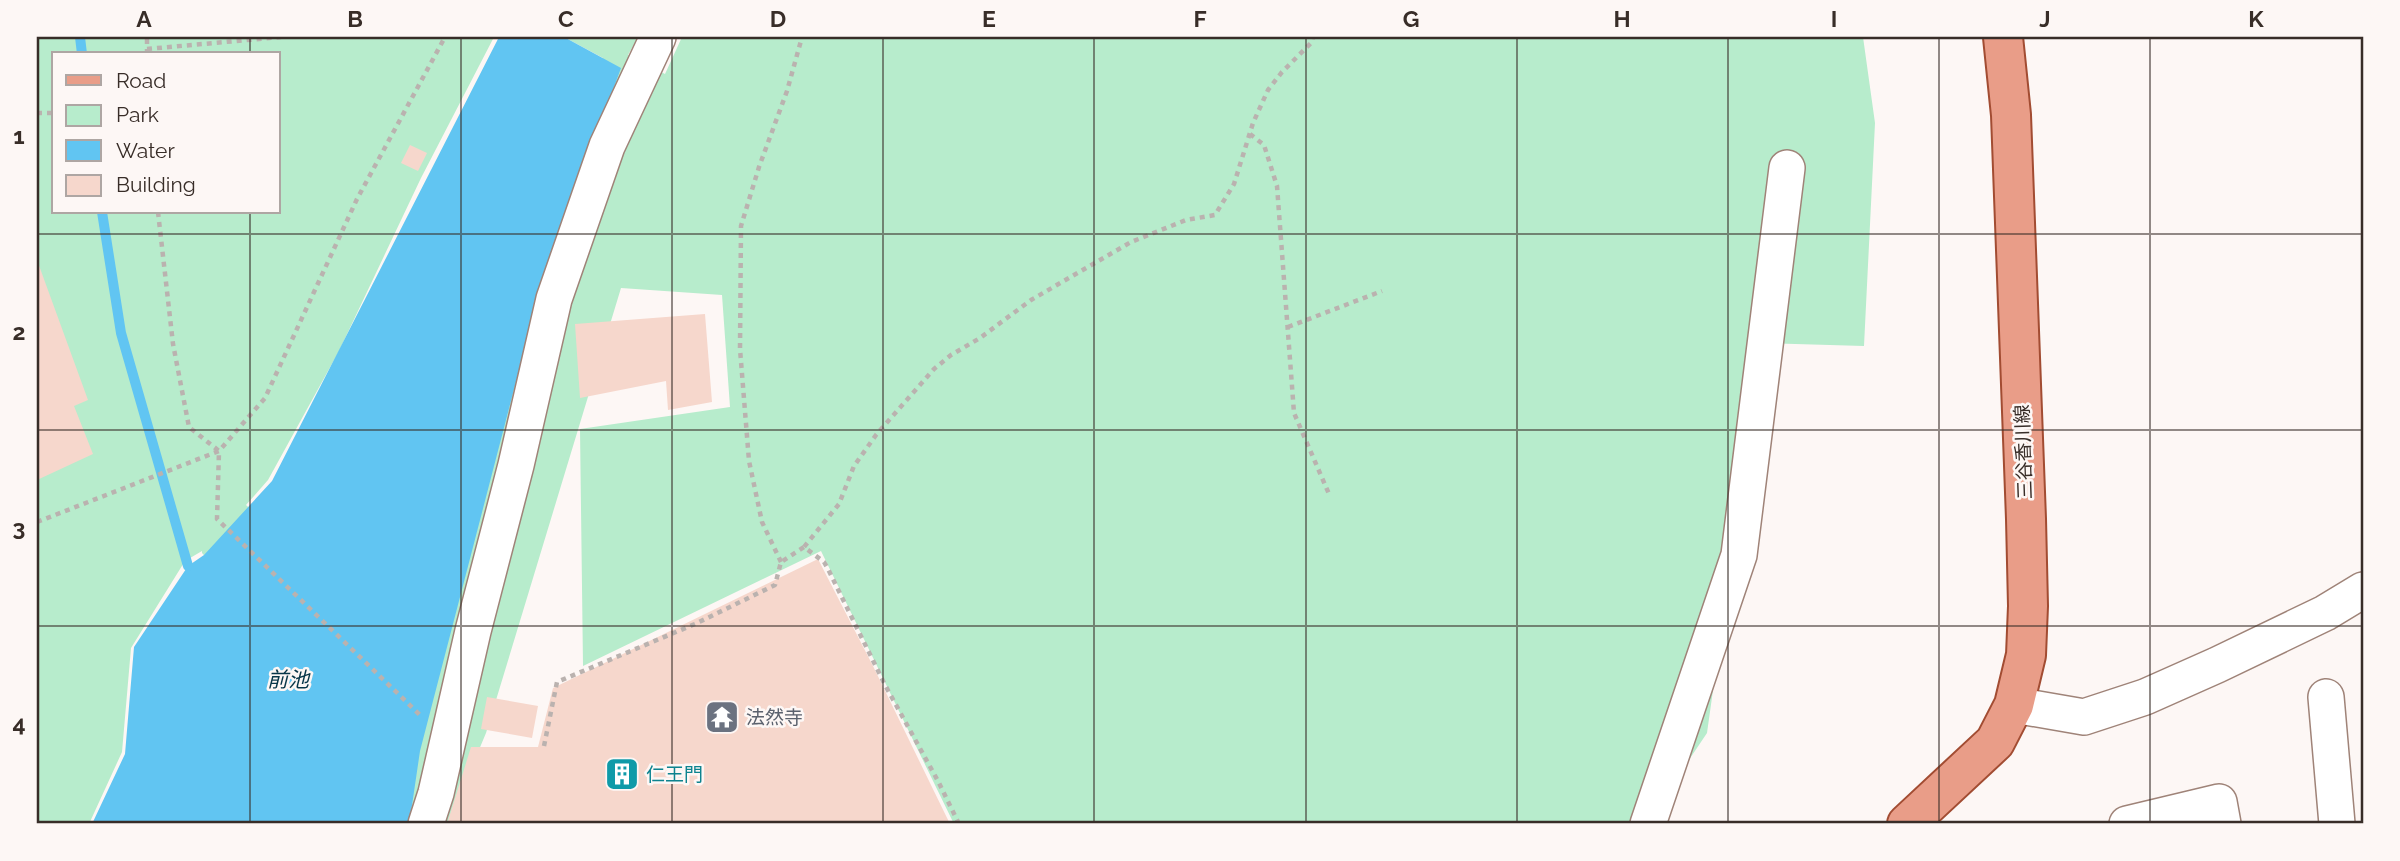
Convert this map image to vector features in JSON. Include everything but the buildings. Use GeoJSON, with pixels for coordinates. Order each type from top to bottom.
{"type":"FeatureCollection","features":[{"type":"Feature","properties":{"kind":"main road","name":"三谷香川線"},"geometry":{"type":"LineString","coordinates":[[1907,824],[1995,742],[2014,705],[2026,655],[2028,606],[2011,115],[2003,37]]}},
{"type":"Feature","properties":{"kind":"street"},"geometry":{"type":"LineString","coordinates":[[426,824],[516,465],[554,299],[607,146],[658,37]]}},
{"type":"Feature","properties":{"kind":"street"},"geometry":{"type":"LineString","coordinates":[[1648,824],[1739,555],[1787,168]]}},
{"type":"Feature","properties":{"kind":"street"},"geometry":{"type":"LineString","coordinates":[[2014,705],[2084,717],[2145,697],[2325,613],[2363,590]]}},
{"type":"Feature","properties":{"kind":"street"},"geometry":{"type":"LineString","coordinates":[[2326,697],[2337,824]]}},
{"type":"Feature","properties":{"kind":"street"},"geometry":{"type":"LineString","coordinates":[[2127,824],[2220,802],[2223,824]]}},
{"type":"Feature","properties":{"kind":"path"},"geometry":{"type":"LineString","coordinates":[[147,37],[147,51],[281,37]]}},
{"type":"Feature","properties":{"kind":"path"},"geometry":{"type":"LineString","coordinates":[[37,522],[219,452],[265,398],[357,198],[445,37]]}},
{"type":"Feature","properties":{"kind":"path"},"geometry":{"type":"LineString","coordinates":[[544,746],[557,682],[695,624],[775,585],[781,562],[762,522],[749,461],[740,349],[741,226],[787,91],[802,37]]}},
{"type":"Feature","properties":{"kind":"path"},"geometry":{"type":"LineString","coordinates":[[781,562],[804,547],[839,504],[854,466],[876,436],[934,369],[951,355],[980,338],[1031,300],[1131,242],[1186,220],[1215,215],[1234,184],[1252,123],[1268,90],[1312,42],[1313,37]]}},
{"type":"Feature","properties":{"kind":"path"},"geometry":{"type":"LineString","coordinates":[[1250,134],[1264,145],[1277,186],[1294,413],[1329,495]]}},
{"type":"Feature","properties":{"kind":"path"},"geometry":{"type":"LineString","coordinates":[[158,214],[173,344],[189,427],[219,452]]}},
{"type":"Feature","properties":{"kind":"path"},"geometry":{"type":"LineString","coordinates":[[1288,327],[1382,291]]}},
{"type":"Feature","properties":{"kind":"path"},"geometry":{"type":"LineString","coordinates":[[219,452],[217,519],[448,742]]}},
{"type":"Feature","properties":{"kind":"path"},"geometry":{"type":"LineString","coordinates":[[804,547],[824,562],[828,569],[885,685],[959,824]]}},
{"type":"Feature","properties":{"kind":"green space"},"geometry":{"type":"Polygon","coordinates":[[[37,37],[494,37],[421,178],[339,351],[268,480],[246,505],[303,557],[603,58],[564,37],[638,37],[628,55],[665,74],[682,37],[1863,37],[1875,123],[1864,346],[1756,343],[1745,463],[1707,733],[1646,824],[954,824],[821,551],[583,666],[580,429],[730,407],[722,295],[621,288],[486,733],[448,824],[313,824],[374,737],[202,551],[185,561],[131,648],[122,752],[89,824],[37,824],[37,37]]]}},
{"type":"Feature","properties":{"kind":"water","name":"前池"},"geometry":{"type":"Polygon","coordinates":[[[499,37],[564,37],[621,68],[539,293],[420,751],[410,819],[407,824],[92,824],[125,754],[134,647],[188,566],[204,555],[272,481],[499,37]]]}},
{"type":"Feature","properties":{"kind":"waterway"},"geometry":{"type":"LineString","coordinates":[[80,37],[82,52]]}},
{"type":"Feature","properties":{"kind":"waterway"},"geometry":{"type":"LineString","coordinates":[[102,214],[121,333],[188,566]]}},
{"type":"Feature","properties":{"kind":"place","name":"法然寺"},"geometry":{"type":"Point","coordinates":[722,717]}},
{"type":"Feature","properties":{"kind":"place","name":"仁王門"},"geometry":{"type":"Point","coordinates":[622,774]}}]}
